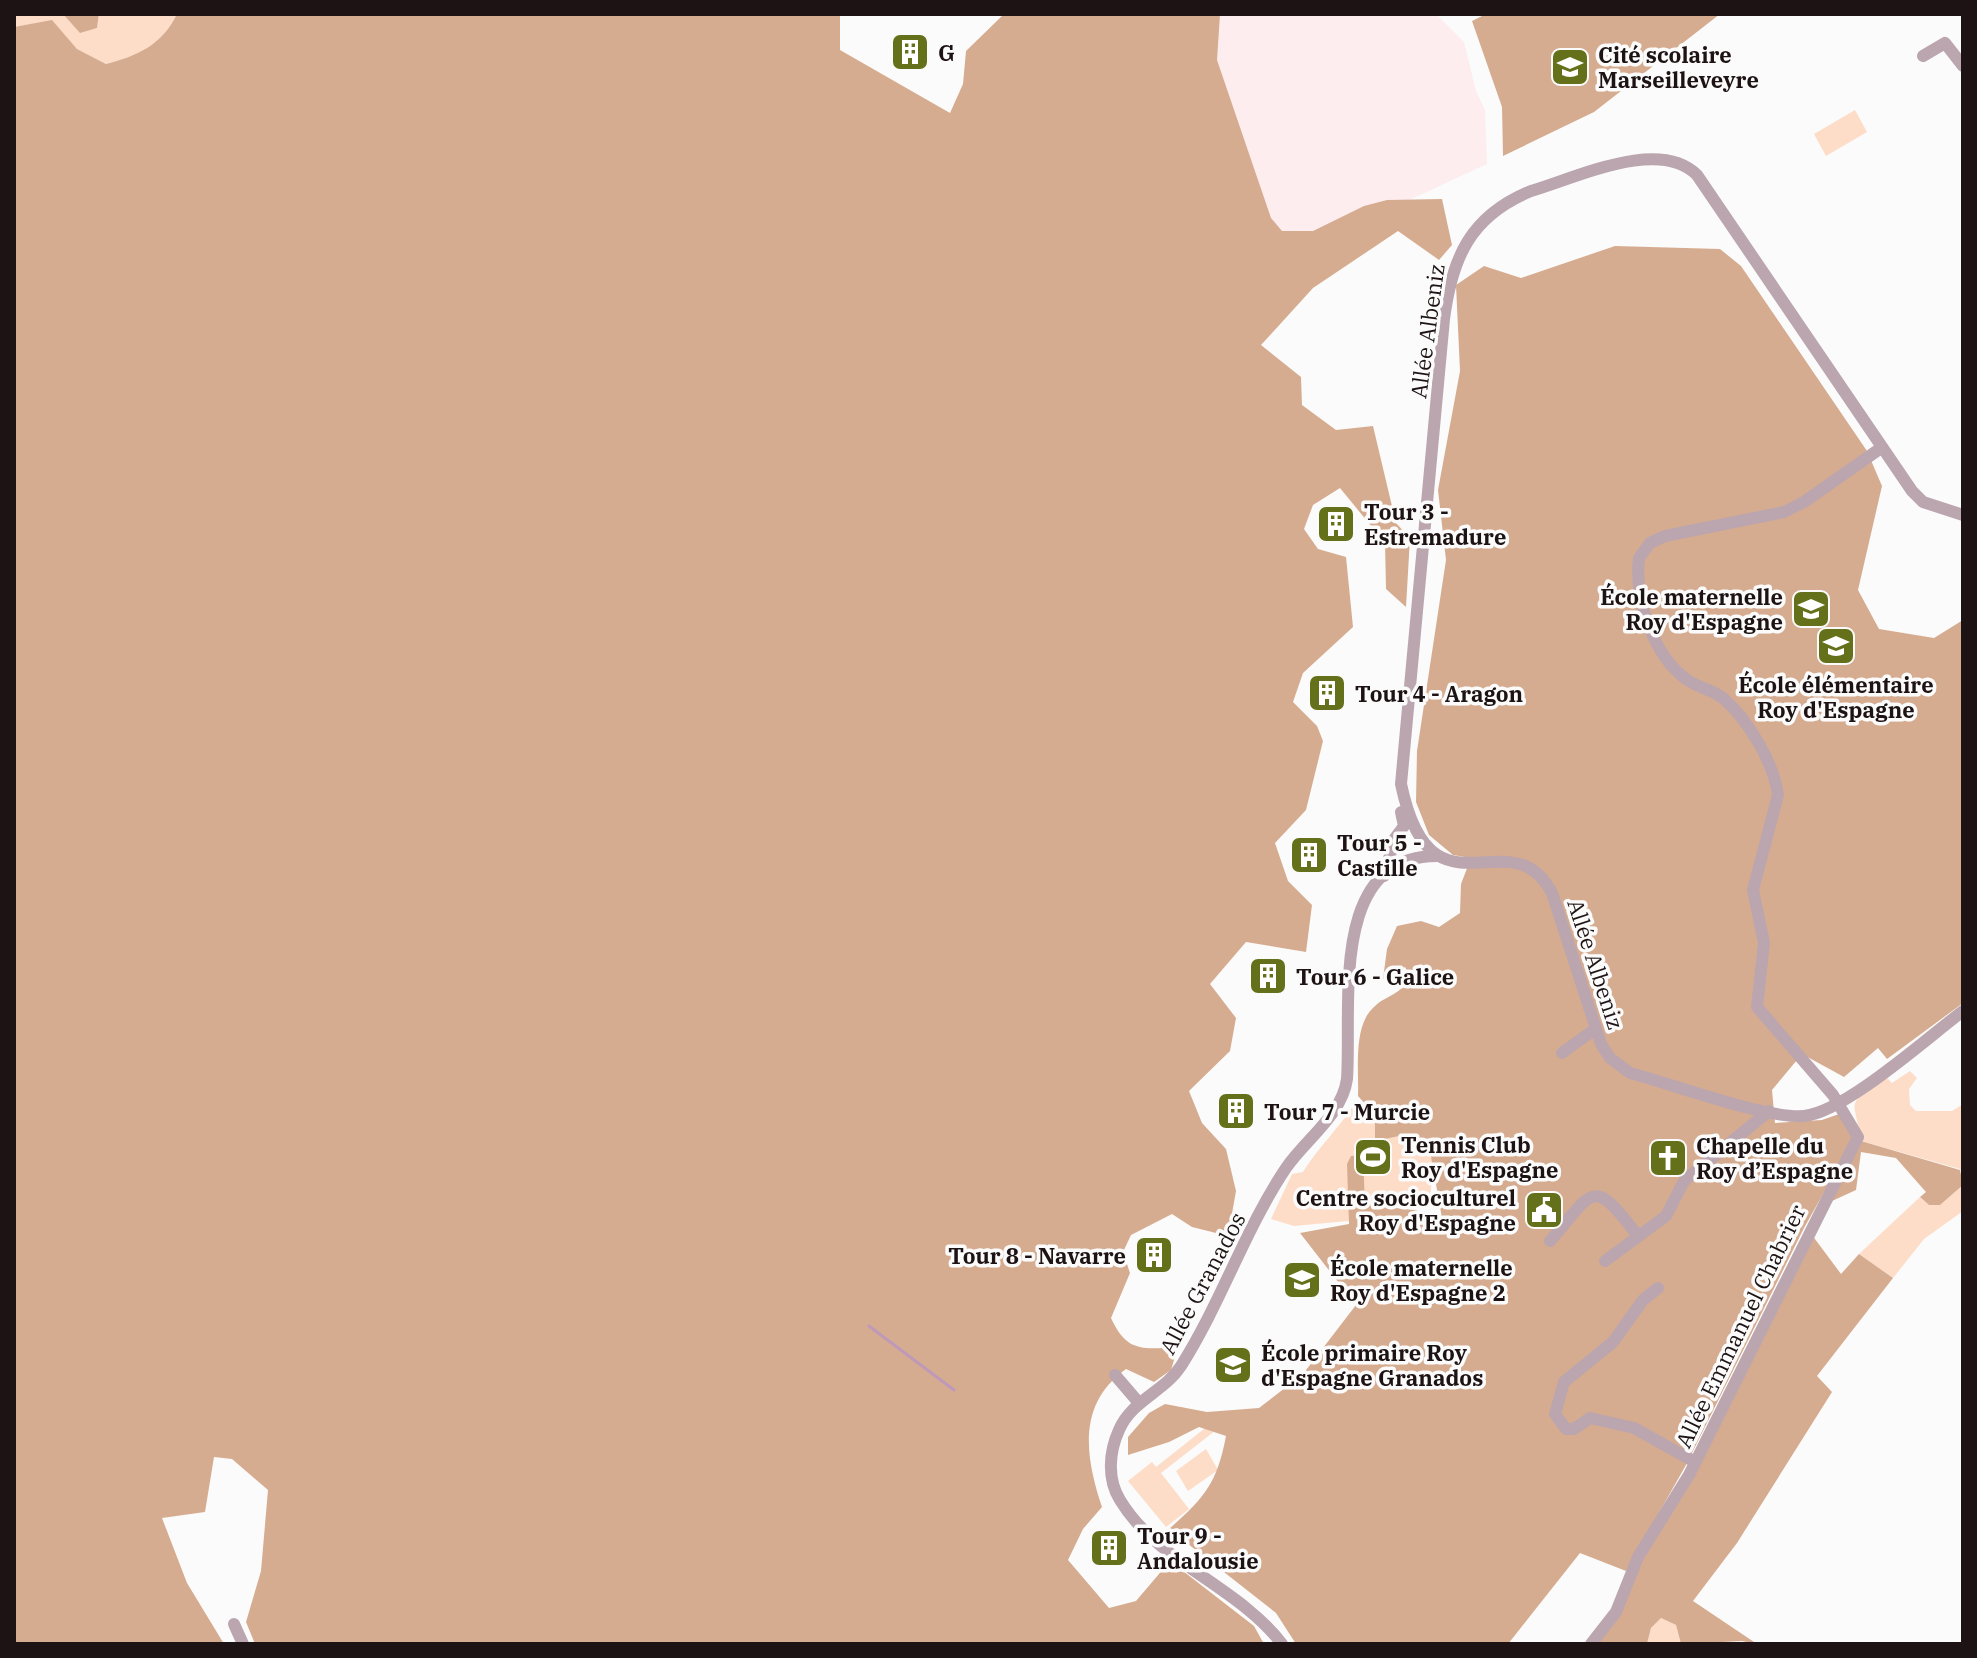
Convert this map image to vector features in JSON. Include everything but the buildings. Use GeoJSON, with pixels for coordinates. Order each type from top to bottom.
{"type":"FeatureCollection","features":[{"type":"Feature","properties":{"kind":"street"},"geometry":{"type":"LineString","coordinates":[[1923,56],[1945,43],[1963,66]]}},
{"type":"Feature","properties":{"kind":"street","name":"Allée Albeniz"},"geometry":{"type":"LineString","coordinates":[[1839,1104],[1805,1116],[1769,1111],[1630,1073],[1610,1058],[1595,1029],[1552,893],[1540,875],[1514,861],[1462,864],[1437,856],[1417,834],[1406,813],[1401,784],[1451,272],[1470,237],[1486,218],[1514,198],[1651,157],[1671,159],[1690,168],[1881,448],[1923,502],[1963,515]]}},
{"type":"Feature","properties":{"kind":"street","name":"Allée Emmanuel Chabrier"},"geometry":{"type":"LineString","coordinates":[[1591,1644],[1616,1612],[1638,1557],[1671,1509],[1819,1211],[1856,1146],[1856,1129],[1839,1104],[1757,1007],[1764,943],[1753,890],[1778,795],[1776,780],[1738,714],[1722,697],[1685,679],[1649,635],[1638,566],[1643,550],[1657,539],[1784,512],[1804,502],[1881,448]]}},
{"type":"Feature","properties":{"kind":"street","name":"Allée Granados"},"geometry":{"type":"LineString","coordinates":[[1384,876],[1395,838],[1404,826],[1399,803],[1401,784]]}},
{"type":"Feature","properties":{"kind":"street","name":"Allée Albeniz"},"geometry":{"type":"LineString","coordinates":[[1404,826],[1417,834]]}},
{"type":"Feature","properties":{"kind":"street","name":"Allée Granados"},"geometry":{"type":"LineString","coordinates":[[1282,1644],[1256,1614],[1164,1547],[1120,1500],[1113,1479],[1111,1454],[1124,1420],[1183,1364],[1285,1170],[1343,1097],[1347,1079],[1354,925],[1365,898],[1384,876],[1409,858],[1437,856]]}},
{"type":"Feature","properties":{"kind":"street"},"geometry":{"type":"LineString","coordinates":[[1839,1104],[1963,1011]]}},
{"type":"Feature","properties":{"kind":"street"},"geometry":{"type":"LineString","coordinates":[[1562,1053],[1595,1029]]}},
{"type":"Feature","properties":{"kind":"street"},"geometry":{"type":"LineString","coordinates":[[1605,1261],[1666,1216],[1684,1181],[1769,1111]]}},
{"type":"Feature","properties":{"kind":"street"},"geometry":{"type":"LineString","coordinates":[[1550,1241],[1587,1199],[1601,1195],[1610,1200],[1638,1236]]}},
{"type":"Feature","properties":{"kind":"street"},"geometry":{"type":"LineString","coordinates":[[1658,1288],[1643,1300],[1613,1342],[1564,1382],[1555,1414],[1566,1429],[1574,1429],[1590,1418],[1622,1424],[1695,1462]]}},
{"type":"Feature","properties":{"kind":"street"},"geometry":{"type":"LineString","coordinates":[[1115,1375],[1139,1403]]}},
{"type":"Feature","properties":{"kind":"street"},"geometry":{"type":"LineString","coordinates":[[234,1624],[243,1644]]}},
{"type":"Feature","properties":{"kind":"shaded area"},"geometry":{"type":"Polygon","coordinates":[[[14,14],[63,14],[80,32],[97,28],[99,14],[177,14],[164,34],[148,48],[106,64],[77,49],[52,21],[14,27],[14,14]]]}},
{"type":"Feature","properties":{"kind":"shaded area"},"geometry":{"type":"Polygon","coordinates":[[[63,14],[99,14],[97,28],[80,33],[63,14]]]}},
{"type":"Feature","properties":{"kind":"shaded area"},"geometry":{"type":"Polygon","coordinates":[[[177,14],[840,14],[840,50],[950,113],[963,84],[966,51],[1004,14],[1220,14],[1217,60],[1271,218],[1282,231],[1313,231],[1364,206],[1387,200],[1442,199],[1452,245],[1439,260],[1398,231],[1313,288],[1261,345],[1301,377],[1302,405],[1336,430],[1373,426],[1396,523],[1410,538],[1406,607],[1386,589],[1385,543],[1340,488],[1313,505],[1304,529],[1318,549],[1346,557],[1353,627],[1303,673],[1293,702],[1317,726],[1323,741],[1306,810],[1275,843],[1288,881],[1312,905],[1306,952],[1246,942],[1210,984],[1236,1018],[1230,1051],[1189,1091],[1202,1123],[1226,1149],[1236,1191],[1228,1236],[1192,1227],[1172,1214],[1131,1235],[1123,1252],[1130,1273],[1111,1318],[1123,1338],[1130,1343],[1146,1348],[1178,1347],[1171,1370],[1154,1382],[1126,1369],[1099,1398],[1092,1415],[1089,1450],[1102,1507],[1083,1529],[1068,1560],[1109,1608],[1136,1601],[1170,1561],[1254,1626],[1264,1644],[255,1644],[246,1622],[261,1571],[268,1490],[232,1459],[214,1457],[205,1512],[162,1518],[187,1583],[224,1644],[14,1644],[14,27],[52,20],[77,49],[106,64],[148,48],[164,34],[177,14]]]}},
{"type":"Feature","properties":{"kind":"shaded area"},"geometry":{"type":"Polygon","coordinates":[[[1144,14],[1436,14],[1464,42],[1476,91],[1485,110],[1487,164],[1308,247],[989,239],[1144,14]]]}},
{"type":"Feature","properties":{"kind":"shaded area","name":"Cité scolaire Marseilleveyre"},"geometry":{"type":"Polygon","coordinates":[[[1486,14],[1720,14],[1594,112],[1503,156],[1502,107],[1472,21],[1486,14]]]}},
{"type":"Feature","properties":{"kind":"shaded area"},"geometry":{"type":"Polygon","coordinates":[[[1855,110],[1867,132],[1826,156],[1814,134],[1855,110]]]}},
{"type":"Feature","properties":{"kind":"shaded area"},"geometry":{"type":"Polygon","coordinates":[[[1615,246],[1720,249],[1741,266],[1867,451],[1882,486],[1858,590],[1879,629],[1934,638],[1963,620],[1963,1003],[1887,1059],[1878,1048],[1844,1077],[1802,1054],[1772,1090],[1775,1123],[1822,1120],[1842,1113],[1852,1136],[1851,1144],[1804,1228],[1686,1465],[1626,1571],[1580,1553],[1508,1644],[1296,1644],[1276,1613],[1169,1529],[1207,1489],[1218,1466],[1226,1436],[1199,1427],[1169,1442],[1128,1455],[1128,1437],[1149,1413],[1165,1404],[1207,1412],[1259,1408],[1303,1374],[1356,1305],[1300,1233],[1349,1224],[1347,1164],[1351,1156],[1363,1155],[1365,1205],[1416,1210],[1433,1220],[1442,1218],[1430,1151],[1399,1136],[1375,1141],[1375,1115],[1358,1096],[1358,1063],[1359,1039],[1366,1017],[1377,1004],[1400,990],[1411,978],[1405,967],[1383,979],[1387,949],[1397,926],[1421,921],[1439,927],[1460,913],[1461,884],[1471,858],[1453,855],[1429,835],[1416,802],[1417,751],[1446,560],[1438,490],[1460,371],[1456,285],[1484,266],[1521,278],[1615,246]]]}},
{"type":"Feature","properties":{"kind":"shaded area"},"geometry":{"type":"Polygon","coordinates":[[[1910,1071],[1917,1078],[1909,1089],[1910,1105],[1916,1111],[1952,1111],[1963,1104],[1963,1175],[1960,1169],[1861,1141],[1855,1103],[1886,1077],[1892,1083],[1910,1071]]]}},
{"type":"Feature","properties":{"kind":"shaded area","name":"Tennis Club Roy d'Espagne"},"geometry":{"type":"Polygon","coordinates":[[[1352,1108],[1436,1116],[1430,1205],[1374,1204],[1348,1221],[1294,1226],[1271,1219],[1292,1174],[1303,1172],[1352,1108]]]}},
{"type":"Feature","properties":{"kind":"shaded area"},"geometry":{"type":"Polygon","coordinates":[[[1861,1141],[1960,1170],[1963,1185],[1940,1205],[1929,1205],[1920,1197],[1926,1192],[1896,1158],[1861,1152],[1856,1190],[1832,1201],[1861,1141]]]}},
{"type":"Feature","properties":{"kind":"shaded area"},"geometry":{"type":"Polygon","coordinates":[[[1963,1185],[1963,1211],[1924,1239],[1893,1278],[1859,1254],[1920,1197],[1929,1205],[1940,1205],[1963,1185]]]}},
{"type":"Feature","properties":{"kind":"shaded area"},"geometry":{"type":"Polygon","coordinates":[[[1812,1235],[1841,1274],[1859,1254],[1893,1278],[1817,1376],[1832,1392],[1737,1543],[1693,1601],[1757,1644],[1742,1641],[1681,1644],[1676,1625],[1661,1618],[1651,1628],[1647,1644],[1594,1644],[1812,1235]]]}},
{"type":"Feature","properties":{"kind":"shaded area"},"geometry":{"type":"Polygon","coordinates":[[[1214,1421],[1220,1427],[1161,1473],[1189,1509],[1166,1527],[1128,1481],[1152,1462],[1156,1467],[1214,1421]]]}},
{"type":"Feature","properties":{"kind":"shaded area"},"geometry":{"type":"Polygon","coordinates":[[[1206,1449],[1218,1470],[1188,1491],[1176,1471],[1206,1449]]]}},
{"type":"Feature","properties":{"kind":"shaded area"},"geometry":{"type":"Polygon","coordinates":[[[1661,1618],[1676,1625],[1681,1644],[1647,1644],[1651,1628],[1661,1618]]]}},
{"type":"Feature","properties":{"kind":"waterway"},"geometry":{"type":"LineString","coordinates":[[869,1326],[954,1390]]}},
{"type":"Feature","properties":{"kind":"place","name":"G"},"geometry":{"type":"Point","coordinates":[910,52]}},
{"type":"Feature","properties":{"kind":"place","name":"Cité scolaire Marseilleveyre"},"geometry":{"type":"Point","coordinates":[1570,67]}},
{"type":"Feature","properties":{"kind":"place","name":"Tour 3 - Estremadure"},"geometry":{"type":"Point","coordinates":[1336,524]}},
{"type":"Feature","properties":{"kind":"place","name":"École maternelle Roy d'Espagne"},"geometry":{"type":"Point","coordinates":[1811,609]}},
{"type":"Feature","properties":{"kind":"place","name":"École élémentaire Roy d'Espagne"},"geometry":{"type":"Point","coordinates":[1836,646]}},
{"type":"Feature","properties":{"kind":"place","name":"Tour 4 - Aragon"},"geometry":{"type":"Point","coordinates":[1327,693]}},
{"type":"Feature","properties":{"kind":"place","name":"Tour 5 - Castille"},"geometry":{"type":"Point","coordinates":[1309,855]}},
{"type":"Feature","properties":{"kind":"place","name":"Tour 6 - Galice"},"geometry":{"type":"Point","coordinates":[1268,976]}},
{"type":"Feature","properties":{"kind":"place","name":"Tour 7 - Murcie"},"geometry":{"type":"Point","coordinates":[1236,1111]}},
{"type":"Feature","properties":{"kind":"place","name":"Tennis Club Roy d'Espagne"},"geometry":{"type":"Point","coordinates":[1373,1157]}},
{"type":"Feature","properties":{"kind":"place","name":"Chapelle du Roy d’Espagne"},"geometry":{"type":"Point","coordinates":[1668,1158]}},
{"type":"Feature","properties":{"kind":"place","name":"Centre socioculturel Roy d'Espagne"},"geometry":{"type":"Point","coordinates":[1544,1210]}},
{"type":"Feature","properties":{"kind":"place","name":"Tour 8 - Navarre"},"geometry":{"type":"Point","coordinates":[1154,1255]}},
{"type":"Feature","properties":{"kind":"place","name":"École maternelle Roy d'Espagne 2"},"geometry":{"type":"Point","coordinates":[1302,1280]}},
{"type":"Feature","properties":{"kind":"place","name":"École primaire Roy d'Espagne Granados"},"geometry":{"type":"Point","coordinates":[1233,1365]}},
{"type":"Feature","properties":{"kind":"place","name":"Tour 9 - Andalousie"},"geometry":{"type":"Point","coordinates":[1109,1548]}}]}
